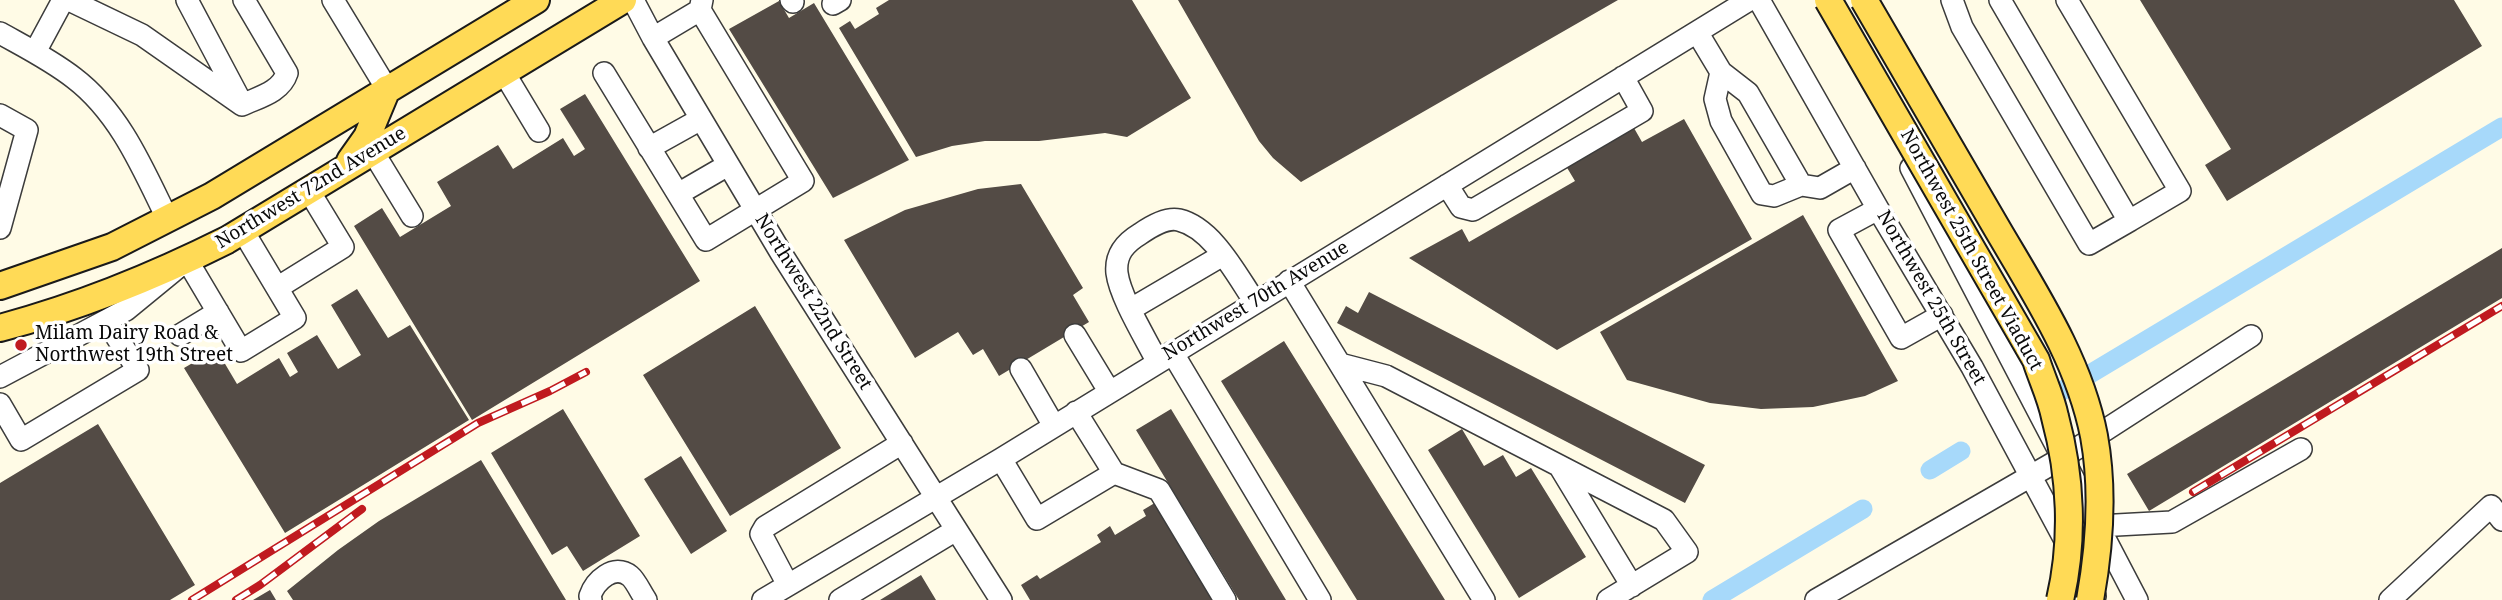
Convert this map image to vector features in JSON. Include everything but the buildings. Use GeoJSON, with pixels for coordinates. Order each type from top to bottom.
{"type":"FeatureCollection","features":[{"type":"Feature","properties":{"kind":"main road"},"geometry":{"type":"LineString","coordinates":[[0,286],[87,257],[212,197],[536,0]]}},
{"type":"Feature","properties":{"kind":"main road","name":"Northwest 72nd Avenue"},"geometry":{"type":"LineString","coordinates":[[187,260],[243,231],[623,0]]}},
{"type":"Feature","properties":{"kind":"main road","name":"Northwest 25th Street Viaduct"},"geometry":{"type":"LineString","coordinates":[[1825,0],[2036,360],[2055,416],[2069,492],[2066,575],[2060,600]]}},
{"type":"Feature","properties":{"kind":"main road","name":"Northwest 25th Street Viaduct"},"geometry":{"type":"LineString","coordinates":[[1864,0],[2029,284],[2063,346],[2082,392],[2094,436],[2101,499],[2097,560],[2090,600]]}},
{"type":"Feature","properties":{"kind":"main road"},"geometry":{"type":"LineString","coordinates":[[345,169],[367,137],[387,89]]}},
{"type":"Feature","properties":{"kind":"main road"},"geometry":{"type":"LineString","coordinates":[[0,328],[112,291],[187,260],[168,220]]}},
{"type":"Feature","properties":{"kind":"street"},"geometry":{"type":"LineString","coordinates":[[35,52],[63,0]]}},
{"type":"Feature","properties":{"kind":"street"},"geometry":{"type":"LineString","coordinates":[[69,0],[142,35],[242,105]]}},
{"type":"Feature","properties":{"kind":"street"},"geometry":{"type":"LineString","coordinates":[[187,0],[242,105]]}},
{"type":"Feature","properties":{"kind":"street"},"geometry":{"type":"LineString","coordinates":[[242,105],[275,90],[284,82],[286,73],[244,0]]}},
{"type":"Feature","properties":{"kind":"street"},"geometry":{"type":"LineString","coordinates":[[333,0],[387,89]]}},
{"type":"Feature","properties":{"kind":"street","name":"Northwest 22nd Street"},"geometry":{"type":"LineString","coordinates":[[633,0],[754,209],[1001,600]]}},
{"type":"Feature","properties":{"kind":"street","name":"Northwest 70th Avenue"},"geometry":{"type":"LineString","coordinates":[[763,600],[1000,459],[1749,0]]}},
{"type":"Feature","properties":{"kind":"street","name":"Northwest 25th Street"},"geometry":{"type":"LineString","coordinates":[[1759,0],[1878,209],[1942,314],[2097,600]]}},
{"type":"Feature","properties":{"kind":"street","name":"Northwest 25th Street"},"geometry":{"type":"LineString","coordinates":[[1825,0],[2137,600]]}},
{"type":"Feature","properties":{"kind":"street"},"geometry":{"type":"LineString","coordinates":[[1952,0],[1962,27],[2089,244],[2179,191],[2067,0]]}},
{"type":"Feature","properties":{"kind":"street"},"geometry":{"type":"LineString","coordinates":[[2000,0],[2129,221]]}},
{"type":"Feature","properties":{"kind":"street"},"geometry":{"type":"LineString","coordinates":[[604,73],[706,240],[803,181],[701,5],[653,38]]}},
{"type":"Feature","properties":{"kind":"street"},"geometry":{"type":"LineString","coordinates":[[1697,32],[1721,72],[1748,93],[1801,185]]}},
{"type":"Feature","properties":{"kind":"street"},"geometry":{"type":"LineString","coordinates":[[0,33],[75,78],[104,107],[132,148],[168,220]]}},
{"type":"Feature","properties":{"kind":"street"},"geometry":{"type":"LineString","coordinates":[[503,71],[539,131]]}},
{"type":"Feature","properties":{"kind":"street"},"geometry":{"type":"LineString","coordinates":[[1721,72],[1715,99],[1721,121],[1762,194],[1774,195],[1801,185],[1820,188],[1855,168]]}},
{"type":"Feature","properties":{"kind":"street"},"geometry":{"type":"LineString","coordinates":[[1447,185],[1461,207],[1473,209],[1642,111],[1623,77]]}},
{"type":"Feature","properties":{"kind":"street"},"geometry":{"type":"LineString","coordinates":[[0,115],[27,130],[0,229]]}},
{"type":"Feature","properties":{"kind":"street"},"geometry":{"type":"LineString","coordinates":[[649,148],[701,119]]}},
{"type":"Feature","properties":{"kind":"street"},"geometry":{"type":"LineString","coordinates":[[373,152],[412,216]]}},
{"type":"Feature","properties":{"kind":"street"},"geometry":{"type":"LineString","coordinates":[[678,194],[728,165]]}},
{"type":"Feature","properties":{"kind":"street"},"geometry":{"type":"LineString","coordinates":[[277,288],[343,247],[309,191]]}},
{"type":"Feature","properties":{"kind":"street"},"geometry":{"type":"LineString","coordinates":[[1878,209],[1839,230],[1900,338],[1942,314]]}},
{"type":"Feature","properties":{"kind":"street"},"geometry":{"type":"LineString","coordinates":[[1255,302],[1223,255],[1196,228],[1178,219],[1154,224],[1128,241],[1117,257],[1117,274],[1131,309],[1320,600]]}},
{"type":"Feature","properties":{"kind":"street"},"geometry":{"type":"LineString","coordinates":[[187,260],[240,351],[295,318],[243,231]]}},
{"type":"Feature","properties":{"kind":"street"},"geometry":{"type":"LineString","coordinates":[[1131,309],[1223,255]]}},
{"type":"Feature","properties":{"kind":"street","name":"Northwest 72nd Avenue"},"geometry":{"type":"LineString","coordinates":[[0,377],[107,322],[126,310],[187,260]]}},
{"type":"Feature","properties":{"kind":"street"},"geometry":{"type":"LineString","coordinates":[[1289,281],[1484,600]]}},
{"type":"Feature","properties":{"kind":"street"},"geometry":{"type":"LineString","coordinates":[[180,335],[218,312]]}},
{"type":"Feature","properties":{"kind":"street"},"geometry":{"type":"LineString","coordinates":[[0,404],[21,440],[138,370],[107,322]]}},
{"type":"Feature","properties":{"kind":"street"},"geometry":{"type":"LineString","coordinates":[[1076,335],[1109,391]]}},
{"type":"Feature","properties":{"kind":"street"},"geometry":{"type":"LineString","coordinates":[[1816,600],[2062,458],[2251,336]]}},
{"type":"Feature","properties":{"kind":"street"},"geometry":{"type":"LineString","coordinates":[[1340,364],[1386,376],[1664,520],[1687,552],[1608,600]]}},
{"type":"Feature","properties":{"kind":"street"},"geometry":{"type":"LineString","coordinates":[[1021,369],[1054,426]]}},
{"type":"Feature","properties":{"kind":"street"},"geometry":{"type":"LineString","coordinates":[[1076,412],[1114,473],[1159,490],[1225,600]]}},
{"type":"Feature","properties":{"kind":"street"},"geometry":{"type":"LineString","coordinates":[[788,585],[761,534],[765,527],[902,443]]}},
{"type":"Feature","properties":{"kind":"street"},"geometry":{"type":"LineString","coordinates":[[2098,526],[2172,522],[2301,449]]}},
{"type":"Feature","properties":{"kind":"street"},"geometry":{"type":"LineString","coordinates":[[1000,459],[1037,519],[1114,473]]}},
{"type":"Feature","properties":{"kind":"street"},"geometry":{"type":"LineString","coordinates":[[1558,465],[1632,586]]}},
{"type":"Feature","properties":{"kind":"street"},"geometry":{"type":"LineString","coordinates":[[2390,600],[2498,507]]}},
{"type":"Feature","properties":{"kind":"street"},"geometry":{"type":"LineString","coordinates":[[840,600],[956,530]]}},
{"type":"Feature","properties":{"kind":"street"},"geometry":{"type":"LineString","coordinates":[[592,600],[590,596],[593,588],[600,579],[614,572],[622,572],[631,577],[646,600]]}},
{"type":"Feature","properties":{"kind":"waterway"},"geometry":{"type":"LineString","coordinates":[[2050,398],[2502,127]]}},
{"type":"Feature","properties":{"kind":"waterway"},"geometry":{"type":"LineString","coordinates":[[1930,470],[1961,451]]}},
{"type":"Feature","properties":{"kind":"waterway"},"geometry":{"type":"LineString","coordinates":[[1712,600],[1863,509]]}},
{"type":"Feature","properties":{"kind":"railway"},"geometry":{"type":"LineString","coordinates":[[2193,492],[2502,306]]}},
{"type":"Feature","properties":{"kind":"railway"},"geometry":{"type":"LineString","coordinates":[[192,600],[478,423],[586,372]]}},
{"type":"Feature","properties":{"kind":"railway"},"geometry":{"type":"LineString","coordinates":[[236,600],[362,509]]}},
{"type":"Feature","properties":{"kind":"place","name":"Milam Dairy Road & Northwest 19th Street"},"geometry":{"type":"Point","coordinates":[21,345]}}]}
